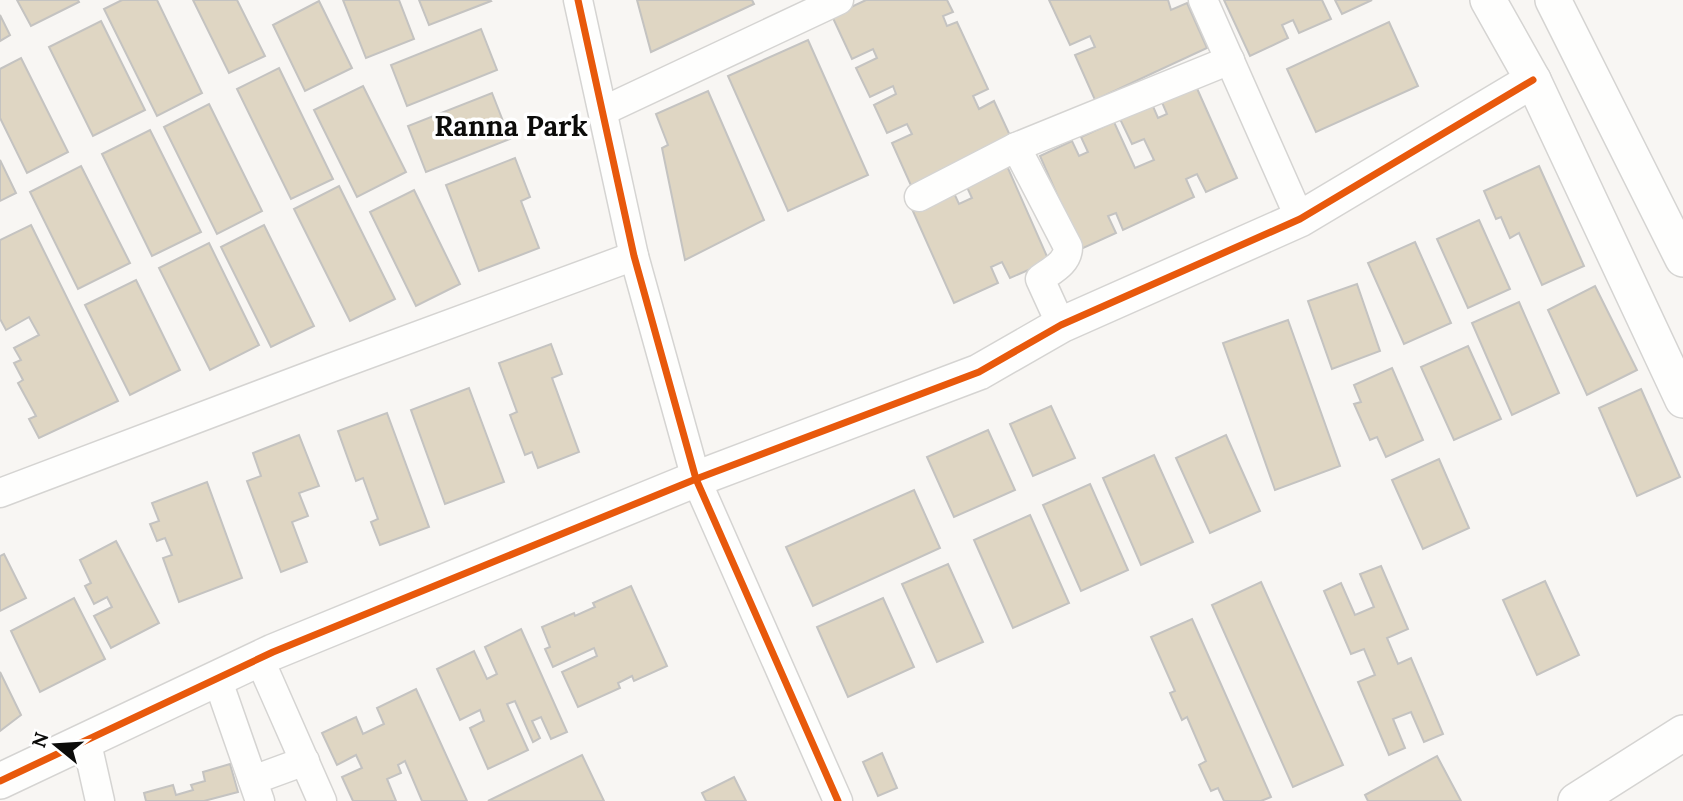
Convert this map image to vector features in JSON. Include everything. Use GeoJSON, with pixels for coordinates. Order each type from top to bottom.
{"type":"FeatureCollection","features":[{"type":"Feature","properties":{"kind":"street"},"geometry":{"type":"LineString","coordinates":[[578,0],[634,256],[696,478],[838,801]]}},
{"type":"Feature","properties":{"kind":"street"},"geometry":{"type":"LineString","coordinates":[[603,111],[839,0]]}},
{"type":"Feature","properties":{"kind":"street"},"geometry":{"type":"LineString","coordinates":[[1203,0],[1300,219]]}},
{"type":"Feature","properties":{"kind":"street"},"geometry":{"type":"LineString","coordinates":[[1488,0],[1533,80],[1683,400]]}},
{"type":"Feature","properties":{"kind":"street"},"geometry":{"type":"LineString","coordinates":[[1553,0],[1683,259]]}},
{"type":"Feature","properties":{"kind":"street"},"geometry":{"type":"LineString","coordinates":[[919,197],[1016,147],[1230,60]]}},
{"type":"Feature","properties":{"kind":"street"},"geometry":{"type":"LineString","coordinates":[[0,781],[259,658],[696,478],[979,372],[1061,325],[1300,219],[1533,80]]}},
{"type":"Feature","properties":{"kind":"street"},"geometry":{"type":"LineString","coordinates":[[1016,147],[1068,247],[1065,261],[1040,279],[1061,325]]}},
{"type":"Feature","properties":{"kind":"street"},"geometry":{"type":"LineString","coordinates":[[0,493],[634,256]]}},
{"type":"Feature","properties":{"kind":"street"},"geometry":{"type":"LineString","coordinates":[[259,658],[322,801]]}},
{"type":"Feature","properties":{"kind":"street"},"geometry":{"type":"LineString","coordinates":[[217,678],[256,790],[305,761]]}},
{"type":"Feature","properties":{"kind":"street"},"geometry":{"type":"LineString","coordinates":[[1576,801],[1683,733]]}},
{"type":"Feature","properties":{"kind":"street"},"geometry":{"type":"LineString","coordinates":[[86,739],[100,801]]}},
{"type":"Feature","properties":{"kind":"building"},"geometry":{"type":"Polygon","coordinates":[[[17,0],[78,0],[79,2],[31,26],[17,0]]]}},
{"type":"Feature","properties":{"kind":"building"},"geometry":{"type":"Polygon","coordinates":[[[122,0],[157,0],[202,93],[157,116],[104,9],[122,0]]]}},
{"type":"Feature","properties":{"kind":"building"},"geometry":{"type":"Polygon","coordinates":[[[193,0],[237,0],[265,56],[229,73],[193,0]]]}},
{"type":"Feature","properties":{"kind":"building"},"geometry":{"type":"Polygon","coordinates":[[[343,0],[399,0],[414,39],[366,58],[343,0]]]}},
{"type":"Feature","properties":{"kind":"building"},"geometry":{"type":"Polygon","coordinates":[[[419,0],[490,0],[491,1],[429,25],[419,0]]]}},
{"type":"Feature","properties":{"kind":"building"},"geometry":{"type":"Polygon","coordinates":[[[637,0],[752,0],[754,4],[651,52],[637,0]]]}},
{"type":"Feature","properties":{"kind":"building"},"geometry":{"type":"Polygon","coordinates":[[[866,0],[947,0],[953,12],[943,16],[947,26],[957,22],[988,89],[973,96],[979,109],[994,101],[1013,142],[913,190],[892,143],[912,134],[907,124],[887,133],[874,105],[896,94],[893,86],[870,97],[856,68],[877,58],[873,49],[852,59],[832,16],[866,0]]]}},
{"type":"Feature","properties":{"kind":"building"},"geometry":{"type":"Polygon","coordinates":[[[1049,0],[1168,0],[1171,10],[1187,3],[1207,48],[1095,100],[1075,55],[1095,47],[1090,36],[1070,45],[1049,0]]]}},
{"type":"Feature","properties":{"kind":"building"},"geometry":{"type":"Polygon","coordinates":[[[1224,0],[1322,0],[1331,19],[1299,33],[1293,20],[1282,25],[1288,38],[1250,56],[1224,0]]]}},
{"type":"Feature","properties":{"kind":"building"},"geometry":{"type":"Polygon","coordinates":[[[1335,0],[1372,0],[1342,14],[1335,0]]]}},
{"type":"Feature","properties":{"kind":"building"},"geometry":{"type":"Polygon","coordinates":[[[319,1],[352,68],[305,91],[273,25],[319,1]]]}},
{"type":"Feature","properties":{"kind":"building"},"geometry":{"type":"Polygon","coordinates":[[[0,15],[10,35],[0,41],[0,15]]]}},
{"type":"Feature","properties":{"kind":"building"},"geometry":{"type":"Polygon","coordinates":[[[101,21],[145,110],[93,136],[49,47],[101,21]]]}},
{"type":"Feature","properties":{"kind":"building"},"geometry":{"type":"Polygon","coordinates":[[[1389,22],[1418,86],[1316,132],[1287,69],[1389,22]]]}},
{"type":"Feature","properties":{"kind":"building"},"geometry":{"type":"Polygon","coordinates":[[[481,29],[497,70],[407,106],[391,65],[481,29]]]}},
{"type":"Feature","properties":{"kind":"building"},"geometry":{"type":"Polygon","coordinates":[[[808,40],[868,175],[788,211],[728,76],[808,40]]]}},
{"type":"Feature","properties":{"kind":"building"},"geometry":{"type":"Polygon","coordinates":[[[21,58],[68,152],[27,173],[0,118],[0,69],[21,58]]]}},
{"type":"Feature","properties":{"kind":"building"},"geometry":{"type":"Polygon","coordinates":[[[279,68],[333,179],[291,199],[237,89],[279,68]]]}},
{"type":"Feature","properties":{"kind":"building"},"geometry":{"type":"Polygon","coordinates":[[[1195,84],[1237,178],[1206,192],[1197,174],[1186,179],[1194,197],[1123,230],[1116,213],[1108,216],[1116,233],[1081,249],[1040,156],[1072,141],[1079,156],[1088,152],[1081,137],[1114,122],[1135,168],[1154,160],[1144,139],[1132,144],[1120,119],[1152,104],[1158,118],[1167,114],[1161,100],[1195,84]]]}},
{"type":"Feature","properties":{"kind":"building"},"geometry":{"type":"Polygon","coordinates":[[[363,86],[406,172],[357,197],[314,110],[363,86]]]}},
{"type":"Feature","properties":{"kind":"building"},"geometry":{"type":"Polygon","coordinates":[[[708,91],[764,220],[685,260],[662,148],[668,145],[656,114],[708,91]]]}},
{"type":"Feature","properties":{"kind":"building"},"geometry":{"type":"Polygon","coordinates":[[[492,93],[510,139],[426,172],[408,126],[492,93]]]}},
{"type":"Feature","properties":{"kind":"building"},"geometry":{"type":"Polygon","coordinates":[[[209,104],[262,211],[217,234],[164,127],[209,104]]]}},
{"type":"Feature","properties":{"kind":"building"},"geometry":{"type":"Polygon","coordinates":[[[150,130],[201,232],[152,256],[102,154],[150,130]]]}},
{"type":"Feature","properties":{"kind":"building"},"geometry":{"type":"Polygon","coordinates":[[[515,158],[530,197],[521,201],[539,248],[479,271],[446,185],[515,158]]]}},
{"type":"Feature","properties":{"kind":"building"},"geometry":{"type":"Polygon","coordinates":[[[0,160],[16,193],[0,201],[0,160]]]}},
{"type":"Feature","properties":{"kind":"building"},"geometry":{"type":"Polygon","coordinates":[[[81,166],[130,263],[78,289],[30,192],[81,166]]]}},
{"type":"Feature","properties":{"kind":"building"},"geometry":{"type":"Polygon","coordinates":[[[1007,166],[1049,261],[1010,278],[1002,262],[991,267],[998,283],[954,303],[912,209],[953,191],[959,204],[972,198],[966,185],[1007,166]]]}},
{"type":"Feature","properties":{"kind":"building"},"geometry":{"type":"Polygon","coordinates":[[[1539,166],[1584,266],[1542,285],[1519,233],[1510,238],[1501,217],[1496,219],[1484,191],[1539,166]]]}},
{"type":"Feature","properties":{"kind":"building"},"geometry":{"type":"Polygon","coordinates":[[[339,186],[395,299],[350,321],[294,209],[339,186]]]}},
{"type":"Feature","properties":{"kind":"building"},"geometry":{"type":"Polygon","coordinates":[[[414,190],[460,284],[416,306],[370,212],[414,190]]]}},
{"type":"Feature","properties":{"kind":"building"},"geometry":{"type":"Polygon","coordinates":[[[1479,220],[1510,289],[1468,308],[1437,239],[1479,220]]]}},
{"type":"Feature","properties":{"kind":"building"},"geometry":{"type":"Polygon","coordinates":[[[31,225],[118,401],[39,438],[29,419],[36,416],[18,383],[23,380],[14,363],[21,360],[14,348],[39,335],[29,317],[6,330],[0,319],[0,240],[31,225]]]}},
{"type":"Feature","properties":{"kind":"building"},"geometry":{"type":"Polygon","coordinates":[[[264,225],[314,326],[271,347],[221,247],[264,225]]]}},
{"type":"Feature","properties":{"kind":"building"},"geometry":{"type":"Polygon","coordinates":[[[1415,242],[1451,323],[1404,344],[1368,263],[1415,242]]]}},
{"type":"Feature","properties":{"kind":"building"},"geometry":{"type":"Polygon","coordinates":[[[209,243],[259,345],[210,370],[159,268],[209,243]]]}},
{"type":"Feature","properties":{"kind":"building"},"geometry":{"type":"Polygon","coordinates":[[[136,280],[180,370],[130,395],[85,305],[136,280]]]}},
{"type":"Feature","properties":{"kind":"building"},"geometry":{"type":"Polygon","coordinates":[[[1357,284],[1380,351],[1332,369],[1308,301],[1357,284]]]}},
{"type":"Feature","properties":{"kind":"building"},"geometry":{"type":"Polygon","coordinates":[[[1595,286],[1637,370],[1587,395],[1548,310],[1595,286]]]}},
{"type":"Feature","properties":{"kind":"building"},"geometry":{"type":"Polygon","coordinates":[[[1519,302],[1559,393],[1512,415],[1472,323],[1519,302]]]}},
{"type":"Feature","properties":{"kind":"building"},"geometry":{"type":"Polygon","coordinates":[[[1288,320],[1340,466],[1275,490],[1223,343],[1288,320]]]}},
{"type":"Feature","properties":{"kind":"building"},"geometry":{"type":"Polygon","coordinates":[[[551,344],[562,374],[552,378],[579,452],[538,468],[532,452],[525,455],[510,415],[517,412],[499,363],[551,344]]]}},
{"type":"Feature","properties":{"kind":"building"},"geometry":{"type":"Polygon","coordinates":[[[1468,346],[1501,419],[1454,440],[1421,367],[1468,346]]]}},
{"type":"Feature","properties":{"kind":"building"},"geometry":{"type":"Polygon","coordinates":[[[1392,368],[1423,440],[1386,457],[1377,437],[1370,440],[1354,404],[1361,402],[1354,385],[1392,368]]]}},
{"type":"Feature","properties":{"kind":"building"},"geometry":{"type":"Polygon","coordinates":[[[469,388],[504,482],[445,504],[411,410],[469,388]]]}},
{"type":"Feature","properties":{"kind":"building"},"geometry":{"type":"Polygon","coordinates":[[[1641,389],[1680,477],[1637,496],[1599,408],[1641,389]]]}},
{"type":"Feature","properties":{"kind":"building"},"geometry":{"type":"Polygon","coordinates":[[[1051,406],[1075,458],[1033,476],[1010,424],[1051,406]]]}},
{"type":"Feature","properties":{"kind":"building"},"geometry":{"type":"Polygon","coordinates":[[[387,413],[429,527],[380,545],[371,522],[378,519],[363,478],[356,481],[338,431],[387,413]]]}},
{"type":"Feature","properties":{"kind":"building"},"geometry":{"type":"Polygon","coordinates":[[[988,430],[1015,490],[954,517],[927,457],[988,430]]]}},
{"type":"Feature","properties":{"kind":"building"},"geometry":{"type":"Polygon","coordinates":[[[299,435],[319,486],[299,493],[308,516],[292,522],[307,562],[281,572],[247,481],[261,476],[253,453],[299,435]]]}},
{"type":"Feature","properties":{"kind":"building"},"geometry":{"type":"Polygon","coordinates":[[[1226,435],[1260,511],[1210,533],[1176,458],[1226,435]]]}},
{"type":"Feature","properties":{"kind":"building"},"geometry":{"type":"Polygon","coordinates":[[[1154,455],[1193,542],[1141,565],[1103,478],[1154,455]]]}},
{"type":"Feature","properties":{"kind":"building"},"geometry":{"type":"Polygon","coordinates":[[[1439,459],[1469,528],[1423,549],[1392,480],[1439,459]]]}},
{"type":"Feature","properties":{"kind":"building"},"geometry":{"type":"Polygon","coordinates":[[[207,482],[242,578],[179,602],[163,558],[172,555],[165,538],[157,541],[150,524],[159,521],[152,503],[207,482]]]}},
{"type":"Feature","properties":{"kind":"building"},"geometry":{"type":"Polygon","coordinates":[[[1090,484],[1128,570],[1081,591],[1043,505],[1090,484]]]}},
{"type":"Feature","properties":{"kind":"building"},"geometry":{"type":"Polygon","coordinates":[[[914,490],[940,548],[813,606],[786,547],[914,490]]]}},
{"type":"Feature","properties":{"kind":"building"},"geometry":{"type":"Polygon","coordinates":[[[1030,515],[1069,603],[1013,628],[974,540],[1030,515]]]}},
{"type":"Feature","properties":{"kind":"building"},"geometry":{"type":"Polygon","coordinates":[[[116,541],[159,623],[111,648],[94,616],[112,607],[107,597],[94,604],[85,586],[91,583],[80,560],[116,541]]]}},
{"type":"Feature","properties":{"kind":"building"},"geometry":{"type":"Polygon","coordinates":[[[4,554],[26,598],[0,611],[0,556],[4,554]]]}},
{"type":"Feature","properties":{"kind":"building"},"geometry":{"type":"Polygon","coordinates":[[[948,564],[983,642],[937,662],[902,584],[948,564]]]}},
{"type":"Feature","properties":{"kind":"building"},"geometry":{"type":"Polygon","coordinates":[[[1381,566],[1408,629],[1387,638],[1398,664],[1411,658],[1443,734],[1424,742],[1411,712],[1393,719],[1405,748],[1389,755],[1358,682],[1375,675],[1364,649],[1351,654],[1324,591],[1341,583],[1355,615],[1374,607],[1360,574],[1381,566]]]}},
{"type":"Feature","properties":{"kind":"building"},"geometry":{"type":"Polygon","coordinates":[[[1545,581],[1579,655],[1537,675],[1503,600],[1545,581]]]}},
{"type":"Feature","properties":{"kind":"building"},"geometry":{"type":"Polygon","coordinates":[[[1261,582],[1343,765],[1293,787],[1212,605],[1261,582]]]}},
{"type":"Feature","properties":{"kind":"building"},"geometry":{"type":"Polygon","coordinates":[[[631,586],[667,666],[634,681],[632,676],[618,683],[620,688],[578,707],[562,672],[597,656],[594,648],[553,667],[545,649],[550,647],[542,627],[595,607],[593,603],[631,586]]]}},
{"type":"Feature","properties":{"kind":"building"},"geometry":{"type":"Polygon","coordinates":[[[74,598],[105,659],[40,692],[11,631],[74,598]]]}},
{"type":"Feature","properties":{"kind":"building"},"geometry":{"type":"Polygon","coordinates":[[[883,598],[914,667],[848,697],[817,627],[883,598]]]}},
{"type":"Feature","properties":{"kind":"building"},"geometry":{"type":"Polygon","coordinates":[[[1192,619],[1271,797],[1261,801],[1224,801],[1218,788],[1211,791],[1199,765],[1206,761],[1187,717],[1182,720],[1170,693],[1175,691],[1151,637],[1192,619]]]}},
{"type":"Feature","properties":{"kind":"building"},"geometry":{"type":"Polygon","coordinates":[[[521,629],[567,732],[551,739],[541,717],[532,721],[540,738],[533,742],[515,701],[507,704],[528,750],[488,769],[470,728],[484,721],[480,710],[460,720],[437,669],[474,651],[487,679],[497,674],[485,647],[521,629]]]}},
{"type":"Feature","properties":{"kind":"building"},"geometry":{"type":"Polygon","coordinates":[[[0,672],[21,715],[0,731],[0,672]]]}},
{"type":"Feature","properties":{"kind":"building"},"geometry":{"type":"Polygon","coordinates":[[[416,689],[467,801],[422,801],[405,761],[398,765],[401,773],[387,779],[396,801],[353,801],[342,777],[362,768],[356,755],[337,765],[322,733],[356,717],[363,734],[384,724],[377,708],[416,689]]]}},
{"type":"Feature","properties":{"kind":"building"},"geometry":{"type":"Polygon","coordinates":[[[882,753],[897,788],[878,796],[863,762],[882,753]]]}},
{"type":"Feature","properties":{"kind":"building"},"geometry":{"type":"Polygon","coordinates":[[[582,755],[604,801],[488,801],[582,755]]]}},
{"type":"Feature","properties":{"kind":"building"},"geometry":{"type":"Polygon","coordinates":[[[1437,756],[1461,801],[1368,801],[1365,795],[1437,756]]]}},
{"type":"Feature","properties":{"kind":"building"},"geometry":{"type":"Polygon","coordinates":[[[230,764],[238,792],[204,801],[146,801],[144,793],[173,785],[176,795],[193,790],[191,785],[205,781],[203,772],[230,764]]]}},
{"type":"Feature","properties":{"kind":"building"},"geometry":{"type":"Polygon","coordinates":[[[734,777],[746,801],[706,801],[702,793],[734,777]]]}},
{"type":"Feature","properties":{"kind":"cycle path"},"geometry":{"type":"LineString","coordinates":[[578,0],[634,256],[696,479],[838,801]]}},
{"type":"Feature","properties":{"kind":"cycle path"},"geometry":{"type":"LineString","coordinates":[[0,781],[273,652],[696,479],[979,372],[1061,325],[1300,219],[1533,80]]}},
{"type":"Feature","properties":{"kind":"district","name":"Ranna Park"},"geometry":{"type":"Point","coordinates":[511,126]}}]}
